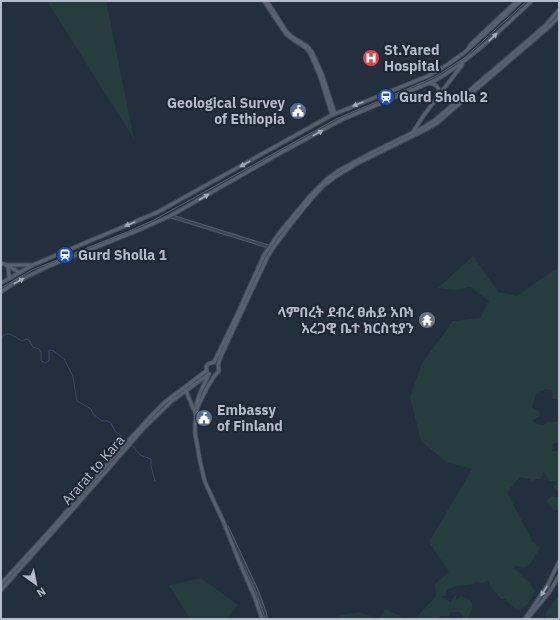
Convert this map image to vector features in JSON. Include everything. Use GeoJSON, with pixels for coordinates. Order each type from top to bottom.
{"type":"FeatureCollection","features":[{"type":"Feature","properties":{"kind":"main road"},"geometry":{"type":"LineString","coordinates":[[264,1],[286,34],[306,48],[310,53],[334,114]]}},
{"type":"Feature","properties":{"kind":"main road"},"geometry":{"type":"LineString","coordinates":[[267,1],[286,31],[292,37],[307,46],[312,52],[322,74],[334,114]]}},
{"type":"Feature","properties":{"kind":"main road"},"geometry":{"type":"LineString","coordinates":[[1,283],[9,277],[33,265],[158,212],[334,114],[428,76],[468,50],[471,44],[519,1]]}},
{"type":"Feature","properties":{"kind":"main road"},"geometry":{"type":"LineString","coordinates":[[1,292],[49,266],[170,216],[341,120],[430,83],[464,62],[532,1]]}},
{"type":"Feature","properties":{"kind":"main road"},"geometry":{"type":"LineString","coordinates":[[382,150],[437,123],[557,17],[559,10]]}},
{"type":"Feature","properties":{"kind":"main road"},"geometry":{"type":"LineString","coordinates":[[262,619],[257,602],[205,482],[201,466],[195,433],[196,405],[208,373],[206,367],[208,364],[214,362],[261,262],[304,205],[335,176],[435,120],[518,51]]}},
{"type":"Feature","properties":{"kind":"main road"},"geometry":{"type":"LineString","coordinates":[[411,137],[424,115],[464,62]]}},
{"type":"Feature","properties":{"kind":"main road"},"geometry":{"type":"LineString","coordinates":[[430,83],[435,84],[438,87],[439,96]]}},
{"type":"Feature","properties":{"kind":"main road"},"geometry":{"type":"LineString","coordinates":[[279,144],[284,151]]}},
{"type":"Feature","properties":{"kind":"main road"},"geometry":{"type":"LineString","coordinates":[[197,408],[214,375],[219,371],[218,365],[221,356],[271,247]]}},
{"type":"Feature","properties":{"kind":"main road"},"geometry":{"type":"LineString","coordinates":[[5,264],[33,265]]}},
{"type":"Feature","properties":{"kind":"main road"},"geometry":{"type":"LineString","coordinates":[[5,264],[19,272]]}},
{"type":"Feature","properties":{"kind":"main road"},"geometry":{"type":"LineString","coordinates":[[5,264],[9,277]]}},
{"type":"Feature","properties":{"kind":"main road"},"geometry":{"type":"LineString","coordinates":[[214,362],[218,365]]}},
{"type":"Feature","properties":{"kind":"main road"},"geometry":{"type":"LineString","coordinates":[[208,373],[214,375]]}},
{"type":"Feature","properties":{"kind":"main road","name":"Ararat to Kara"},"geometry":{"type":"LineString","coordinates":[[1,584],[127,445],[134,440],[159,412],[208,373]]}},
{"type":"Feature","properties":{"kind":"main road","name":"Ararat to Kara"},"geometry":{"type":"LineString","coordinates":[[1,590],[68,516],[127,445],[129,440],[164,403],[208,373]]}},
{"type":"Feature","properties":{"kind":"main road"},"geometry":{"type":"LineString","coordinates":[[186,391],[196,416]]}},
{"type":"Feature","properties":{"kind":"main road"},"geometry":{"type":"LineString","coordinates":[[526,619],[547,586],[559,562]]}},
{"type":"Feature","properties":{"kind":"main road"},"geometry":{"type":"LineString","coordinates":[[526,619],[548,594],[559,576]]}},
{"type":"Feature","properties":{"kind":"street"},"geometry":{"type":"LineString","coordinates":[[170,216],[271,247]]}},
{"type":"Feature","properties":{"kind":"street"},"geometry":{"type":"LineString","coordinates":[[224,523],[257,590],[266,619]]}},
{"type":"Feature","properties":{"kind":"green space"},"geometry":{"type":"Polygon","coordinates":[[[47,1],[106,1],[134,139],[47,1]]]}},
{"type":"Feature","properties":{"kind":"green space"},"geometry":{"type":"Polygon","coordinates":[[[473,256],[498,292],[517,296],[559,268],[559,400],[553,399],[552,390],[546,389],[536,393],[532,408],[540,412],[540,416],[532,420],[537,424],[544,425],[547,422],[559,422],[559,442],[553,444],[552,451],[559,451],[559,495],[557,490],[553,487],[557,484],[555,481],[550,481],[543,472],[541,479],[536,479],[531,483],[530,479],[520,477],[507,492],[532,541],[540,548],[530,564],[525,567],[512,566],[535,591],[528,604],[521,609],[514,608],[505,599],[501,599],[490,586],[488,580],[482,583],[477,581],[474,584],[456,586],[446,590],[446,595],[441,597],[445,598],[450,603],[455,595],[457,600],[461,596],[469,600],[472,608],[467,619],[464,619],[460,612],[451,612],[449,617],[441,616],[439,619],[415,619],[436,596],[435,584],[449,572],[429,542],[472,469],[446,462],[421,441],[410,397],[422,363],[453,321],[480,318],[489,301],[470,287],[457,290],[438,288],[473,256]]]}},
{"type":"Feature","properties":{"kind":"green space"},"geometry":{"type":"Polygon","coordinates":[[[551,496],[559,497],[559,509],[555,511],[546,502],[551,496]]]}},
{"type":"Feature","properties":{"kind":"green space"},"geometry":{"type":"Polygon","coordinates":[[[201,578],[238,605],[226,619],[190,619],[169,585],[201,578]]]}},
{"type":"Feature","properties":{"kind":"green space"},"geometry":{"type":"Polygon","coordinates":[[[559,595],[559,619],[546,619],[545,614],[559,595]]]}},
{"type":"Feature","properties":{"kind":"green space"},"geometry":{"type":"Polygon","coordinates":[[[385,609],[407,619],[379,619],[385,609]]]}},
{"type":"Feature","properties":{"kind":"green space"},"geometry":{"type":"Polygon","coordinates":[[[359,612],[379,619],[337,619],[339,616],[359,612]]]}},
{"type":"Feature","properties":{"kind":"waterway"},"geometry":{"type":"LineString","coordinates":[[1,337],[9,334],[23,341],[26,339],[29,340],[33,347],[39,349],[41,353],[41,361],[45,363],[49,361],[49,350],[54,351],[64,359],[73,376],[77,401],[91,409],[93,414],[102,421],[111,423],[115,431],[127,440]]}},
{"type":"Feature","properties":{"kind":"waterway"},"geometry":{"type":"LineString","coordinates":[[132,445],[140,455],[151,459],[151,466],[155,481]]}},
{"type":"Feature","properties":{"kind":"tram line"},"geometry":{"type":"LineString","coordinates":[[1,288],[32,270],[154,220],[336,119],[438,75],[463,59],[527,1]]}},
{"type":"Feature","properties":{"kind":"place","name":"St.Yared Hospital"},"geometry":{"type":"Point","coordinates":[371,58]}},
{"type":"Feature","properties":{"kind":"place","name":"Gurd Sholla 2"},"geometry":{"type":"Point","coordinates":[386,97]}},
{"type":"Feature","properties":{"kind":"place","name":"Geological Survey of Ethiopia"},"geometry":{"type":"Point","coordinates":[298,111]}},
{"type":"Feature","properties":{"kind":"place","name":"Gurd Sholla 1"},"geometry":{"type":"Point","coordinates":[65,255]}},
{"type":"Feature","properties":{"kind":"place","name":"ላምበረት ደብረ ፀሐይ አቡነ አረጋዊ ቤተ ክርስቲያን"},"geometry":{"type":"Point","coordinates":[427,320]}},
{"type":"Feature","properties":{"kind":"place","name":"Embassy of Finland"},"geometry":{"type":"Point","coordinates":[204,418]}}]}
